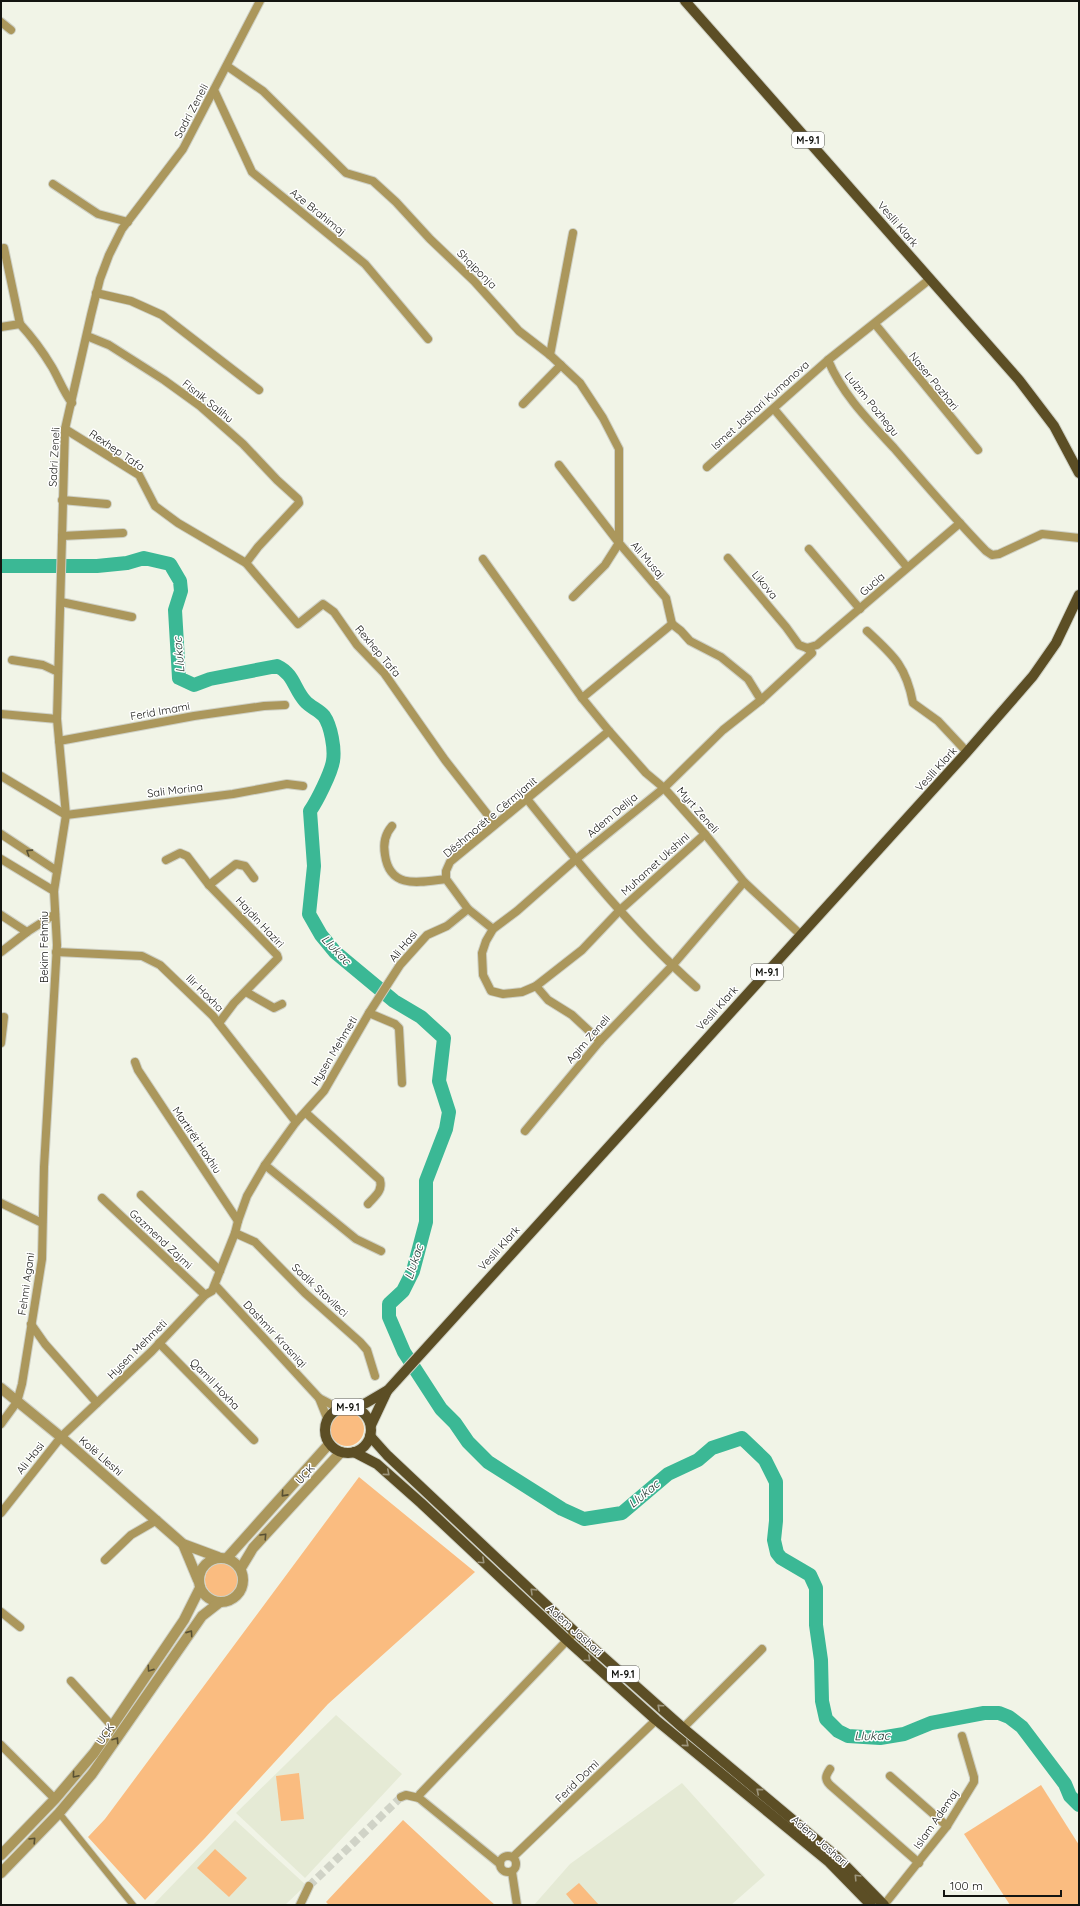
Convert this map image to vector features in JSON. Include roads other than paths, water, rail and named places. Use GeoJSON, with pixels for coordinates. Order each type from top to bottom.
{"type":"FeatureCollection","features":[{"type":"Feature","properties":{"kind":"main road","name":"Veslli Klark"},"geometry":{"type":"LineString","coordinates":[[685,1],[1019,380],[1054,426],[1079,473]]}},
{"type":"Feature","properties":{"kind":"main road","name":"Veslli Klark"},"geometry":{"type":"LineString","coordinates":[[370,1425],[388,1390],[968,752],[1033,676],[1056,643],[1079,595]]}},
{"type":"Feature","properties":{"kind":"main road","name":"Veslli Klark"},"geometry":{"type":"LineString","coordinates":[[353,1407],[366,1403],[388,1390]]}},
{"type":"Feature","properties":{"kind":"main road","name":"M-9.1"},"geometry":{"type":"LineString","coordinates":[[329,1444],[324,1432],[327,1418],[338,1408],[353,1407],[365,1414],[370,1425],[370,1436],[387,1455],[575,1632],[683,1728],[836,1856],[884,1905]]}},
{"type":"Feature","properties":{"kind":"main road"},"geometry":{"type":"LineString","coordinates":[[354,1452],[364,1446],[370,1436]]}},
{"type":"Feature","properties":{"kind":"main road"},"geometry":{"type":"LineString","coordinates":[[329,1444],[341,1452]]}},
{"type":"Feature","properties":{"kind":"main road","name":"M-9.1"},"geometry":{"type":"LineString","coordinates":[[341,1452],[354,1452]]}},
{"type":"Feature","properties":{"kind":"main road","name":"Adem Jashari"},"geometry":{"type":"LineString","coordinates":[[354,1452],[377,1464],[421,1503],[568,1641],[656,1720],[829,1862],[871,1905]]}},
{"type":"Feature","properties":{"kind":"street","name":"Sadri Zeneli"},"geometry":{"type":"LineString","coordinates":[[61,602],[62,500],[65,429],[96,293],[109,255],[122,229],[183,149],[260,1]]}},
{"type":"Feature","properties":{"kind":"street"},"geometry":{"type":"LineString","coordinates":[[1,22],[11,30]]}},
{"type":"Feature","properties":{"kind":"street","name":"Shqiponja"},"geometry":{"type":"LineString","coordinates":[[227,66],[263,91],[346,173],[373,181],[396,202],[430,239],[474,281],[519,331],[550,355],[580,383],[603,418],[619,449],[619,543]]}},
{"type":"Feature","properties":{"kind":"street","name":"Aze Brahimaj"},"geometry":{"type":"LineString","coordinates":[[214,90],[252,172],[364,264],[428,339]]}},
{"type":"Feature","properties":{"kind":"street"},"geometry":{"type":"LineString","coordinates":[[53,184],[98,214],[128,222]]}},
{"type":"Feature","properties":{"kind":"street"},"geometry":{"type":"LineString","coordinates":[[550,355],[573,233]]}},
{"type":"Feature","properties":{"kind":"street"},"geometry":{"type":"LineString","coordinates":[[4,248],[20,324],[53,368],[62,390],[72,403]]}},
{"type":"Feature","properties":{"kind":"street"},"geometry":{"type":"LineString","coordinates":[[828,360],[930,279]]}},
{"type":"Feature","properties":{"kind":"street"},"geometry":{"type":"LineString","coordinates":[[96,293],[132,301],[162,315],[259,390]]}},
{"type":"Feature","properties":{"kind":"street"},"geometry":{"type":"LineString","coordinates":[[1,327],[20,324]]}},
{"type":"Feature","properties":{"kind":"street","name":"Naser Pozhari"},"geometry":{"type":"LineString","coordinates":[[875,324],[978,450]]}},
{"type":"Feature","properties":{"kind":"street","name":"Fisnik Salihu"},"geometry":{"type":"LineString","coordinates":[[86,336],[109,345],[164,380],[200,406],[243,444],[277,480],[298,499],[299,504],[258,547],[246,564]]}},
{"type":"Feature","properties":{"kind":"street","name":"Ismet Jashari Kumanova"},"geometry":{"type":"LineString","coordinates":[[707,467],[828,360]]}},
{"type":"Feature","properties":{"kind":"street","name":"Lulzim Pozhegu"},"geometry":{"type":"LineString","coordinates":[[828,360],[835,378],[856,406],[960,523],[992,555],[999,554],[1042,534],[1079,538]]}},
{"type":"Feature","properties":{"kind":"street"},"geometry":{"type":"LineString","coordinates":[[523,404],[561,365]]}},
{"type":"Feature","properties":{"kind":"street"},"geometry":{"type":"LineString","coordinates":[[774,409],[907,567]]}},
{"type":"Feature","properties":{"kind":"street","name":"Rexhep Tafa"},"geometry":{"type":"LineString","coordinates":[[65,429],[139,475],[155,506],[178,523],[246,564],[298,624],[323,604],[334,612],[358,645],[384,673],[445,760],[495,824]]}},
{"type":"Feature","properties":{"kind":"street"},"geometry":{"type":"LineString","coordinates":[[559,465],[619,543]]}},
{"type":"Feature","properties":{"kind":"street"},"geometry":{"type":"LineString","coordinates":[[62,500],[107,504]]}},
{"type":"Feature","properties":{"kind":"street","name":"Gucia"},"geometry":{"type":"LineString","coordinates":[[807,648],[817,645],[960,523]]}},
{"type":"Feature","properties":{"kind":"street"},"geometry":{"type":"LineString","coordinates":[[62,536],[123,534]]}},
{"type":"Feature","properties":{"kind":"street","name":"Ali Musaj"},"geometry":{"type":"LineString","coordinates":[[573,597],[606,565],[619,543],[666,598],[672,624]]}},
{"type":"Feature","properties":{"kind":"street"},"geometry":{"type":"LineString","coordinates":[[809,549],[860,609]]}},
{"type":"Feature","properties":{"kind":"street","name":"Likova"},"geometry":{"type":"LineString","coordinates":[[728,558],[786,627],[799,645],[807,648]]}},
{"type":"Feature","properties":{"kind":"street","name":"Myrt Zeneli"},"geometry":{"type":"LineString","coordinates":[[483,559],[582,698],[609,731],[646,773],[664,788],[705,834],[744,882],[801,935]]}},
{"type":"Feature","properties":{"kind":"street"},"geometry":{"type":"LineString","coordinates":[[61,602],[132,617]]}},
{"type":"Feature","properties":{"kind":"street","name":"Bekim Fehmiu"},"geometry":{"type":"LineString","coordinates":[[42,1223],[56,952],[54,891],[66,815],[57,719],[61,602]]}},
{"type":"Feature","properties":{"kind":"street"},"geometry":{"type":"LineString","coordinates":[[582,698],[672,624],[690,641],[721,658],[748,679],[761,700]]}},
{"type":"Feature","properties":{"kind":"street"},"geometry":{"type":"LineString","coordinates":[[868,632],[892,654],[906,674],[913,703],[938,721],[968,752]]}},
{"type":"Feature","properties":{"kind":"street","name":"Adem Delija"},"geometry":{"type":"LineString","coordinates":[[493,929],[517,911],[575,860],[664,788],[723,730],[761,700],[812,653],[807,648]]}},
{"type":"Feature","properties":{"kind":"street"},"geometry":{"type":"LineString","coordinates":[[12,660],[43,665],[58,672]]}},
{"type":"Feature","properties":{"kind":"street","name":"Ferid Imami"},"geometry":{"type":"LineString","coordinates":[[59,741],[194,716],[264,706],[285,705]]}},
{"type":"Feature","properties":{"kind":"street"},"geometry":{"type":"LineString","coordinates":[[1,714],[57,719]]}},
{"type":"Feature","properties":{"kind":"street","name":"Dëshmorët e Cërmjanit"},"geometry":{"type":"LineString","coordinates":[[446,879],[446,871],[450,862],[609,731]]}},
{"type":"Feature","properties":{"kind":"street"},"geometry":{"type":"LineString","coordinates":[[1,776],[66,815]]}},
{"type":"Feature","properties":{"kind":"street","name":"Sali Morina"},"geometry":{"type":"LineString","coordinates":[[66,815],[233,794],[287,784],[303,786]]}},
{"type":"Feature","properties":{"kind":"street"},"geometry":{"type":"LineString","coordinates":[[527,799],[575,860]]}},
{"type":"Feature","properties":{"kind":"street"},"geometry":{"type":"LineString","coordinates":[[392,826],[386,832],[384,849],[386,865],[394,876],[405,881],[423,882],[446,879],[468,909],[493,929]]}},
{"type":"Feature","properties":{"kind":"street"},"geometry":{"type":"LineString","coordinates":[[1,834],[57,871]]}},
{"type":"Feature","properties":{"kind":"street","name":"Muhamet Ukshini"},"geometry":{"type":"LineString","coordinates":[[493,929],[482,952],[483,975],[491,991],[503,994],[522,992],[536,986],[582,950],[619,911],[705,834]]}},
{"type":"Feature","properties":{"kind":"street","name":"Hajdin Haziri"},"geometry":{"type":"LineString","coordinates":[[166,860],[180,853],[187,856],[209,885],[277,955],[277,960],[246,992],[234,1002],[219,1023]]}},
{"type":"Feature","properties":{"kind":"street"},"geometry":{"type":"LineString","coordinates":[[1,859],[54,891]]}},
{"type":"Feature","properties":{"kind":"street","name":"Muhamet Ukshini"},"geometry":{"type":"LineString","coordinates":[[575,860],[619,911]]}},
{"type":"Feature","properties":{"kind":"street"},"geometry":{"type":"LineString","coordinates":[[209,885],[236,864],[245,866],[254,878]]}},
{"type":"Feature","properties":{"kind":"street","name":"Agim Zeneli"},"geometry":{"type":"LineString","coordinates":[[525,1131],[600,1041],[672,966],[744,882]]}},
{"type":"Feature","properties":{"kind":"street","name":"Ali Hasi"},"geometry":{"type":"LineString","coordinates":[[369,1013],[400,965],[427,935],[447,926],[468,909]]}},
{"type":"Feature","properties":{"kind":"street"},"geometry":{"type":"LineString","coordinates":[[619,911],[672,966],[696,987]]}},
{"type":"Feature","properties":{"kind":"street"},"geometry":{"type":"LineString","coordinates":[[1,952],[27,932],[55,914]]}},
{"type":"Feature","properties":{"kind":"street"},"geometry":{"type":"LineString","coordinates":[[1,915],[27,932]]}},
{"type":"Feature","properties":{"kind":"street","name":"Ilir Hoxha"},"geometry":{"type":"LineString","coordinates":[[56,952],[142,956],[160,965],[219,1023],[296,1122]]}},
{"type":"Feature","properties":{"kind":"street"},"geometry":{"type":"LineString","coordinates":[[536,986],[552,1003],[572,1016],[600,1041]]}},
{"type":"Feature","properties":{"kind":"street"},"geometry":{"type":"LineString","coordinates":[[246,992],[274,1008],[282,1004]]}},
{"type":"Feature","properties":{"kind":"street","name":"Hysen Mehmeti"},"geometry":{"type":"LineString","coordinates":[[61,1437],[159,1343],[205,1295],[212,1291],[235,1233],[247,1196],[265,1165],[296,1122],[306,1113],[324,1091],[369,1013],[395,1024],[399,1028],[402,1083]]}},
{"type":"Feature","properties":{"kind":"street"},"geometry":{"type":"LineString","coordinates":[[1,1043],[4,1017]]}},
{"type":"Feature","properties":{"kind":"street","name":"Martirët Haxhiu"},"geometry":{"type":"LineString","coordinates":[[136,1066],[238,1221]]}},
{"type":"Feature","properties":{"kind":"street"},"geometry":{"type":"LineString","coordinates":[[306,1113],[380,1180],[381,1188],[368,1204]]}},
{"type":"Feature","properties":{"kind":"street"},"geometry":{"type":"LineString","coordinates":[[265,1165],[356,1239],[381,1252]]}},
{"type":"Feature","properties":{"kind":"street"},"geometry":{"type":"LineString","coordinates":[[140,1195],[220,1271]]}},
{"type":"Feature","properties":{"kind":"street","name":"Gazmend Zajmi"},"geometry":{"type":"LineString","coordinates":[[102,1198],[205,1295]]}},
{"type":"Feature","properties":{"kind":"street"},"geometry":{"type":"LineString","coordinates":[[1,1203],[42,1223]]}},
{"type":"Feature","properties":{"kind":"street","name":"Fehmi Agani"},"geometry":{"type":"LineString","coordinates":[[1,1424],[17,1402],[24,1370],[42,1259],[42,1223]]}},
{"type":"Feature","properties":{"kind":"street","name":"Sadik Stavileci"},"geometry":{"type":"LineString","coordinates":[[235,1233],[255,1242],[305,1293],[360,1342],[367,1350],[375,1376]]}},
{"type":"Feature","properties":{"kind":"street","name":"Dashmir Krasniqi"},"geometry":{"type":"LineString","coordinates":[[215,1285],[319,1398],[338,1408]]}},
{"type":"Feature","properties":{"kind":"street","name":"Fehmi Agani"},"geometry":{"type":"LineString","coordinates":[[31,1324],[45,1344],[97,1403]]}},
{"type":"Feature","properties":{"kind":"street","name":"Qamil Hoxha"},"geometry":{"type":"LineString","coordinates":[[159,1343],[254,1440]]}},
{"type":"Feature","properties":{"kind":"street","name":"Kolë Lleshi"},"geometry":{"type":"LineString","coordinates":[[1,1388],[61,1437],[183,1544]]}},
{"type":"Feature","properties":{"kind":"street","name":"Dashmir Krasniqi"},"geometry":{"type":"LineString","coordinates":[[319,1398],[327,1418]]}},
{"type":"Feature","properties":{"kind":"street","name":"Ali Hasi"},"geometry":{"type":"LineString","coordinates":[[1,1512],[61,1437]]}},
{"type":"Feature","properties":{"kind":"street","name":"UÇK"},"geometry":{"type":"LineString","coordinates":[[1,1855],[55,1799],[94,1753],[111,1725],[184,1620],[199,1584],[200,1572],[204,1565],[210,1560],[222,1557],[329,1444]]}},
{"type":"Feature","properties":{"kind":"street","name":"UÇK"},"geometry":{"type":"LineString","coordinates":[[1,1873],[59,1813],[92,1774],[202,1616],[220,1602],[228,1601],[241,1591],[244,1583],[241,1568],[253,1548],[341,1452]]}},
{"type":"Feature","properties":{"kind":"street"},"geometry":{"type":"LineString","coordinates":[[104,1560],[131,1535],[157,1520]]}},
{"type":"Feature","properties":{"kind":"street"},"geometry":{"type":"LineString","coordinates":[[183,1544],[234,1561],[241,1568]]}},
{"type":"Feature","properties":{"kind":"street"},"geometry":{"type":"LineString","coordinates":[[183,1544],[205,1595],[212,1600],[220,1602]]}},
{"type":"Feature","properties":{"kind":"street"},"geometry":{"type":"LineString","coordinates":[[1,1612],[20,1627]]}},
{"type":"Feature","properties":{"kind":"street"},"geometry":{"type":"LineString","coordinates":[[419,1798],[420,1794],[575,1632]]}},
{"type":"Feature","properties":{"kind":"street"},"geometry":{"type":"LineString","coordinates":[[683,1728],[762,1649]]}},
{"type":"Feature","properties":{"kind":"street","name":"UÇK"},"geometry":{"type":"LineString","coordinates":[[71,1681],[111,1725]]}},
{"type":"Feature","properties":{"kind":"street","name":"Ferid Domi"},"geometry":{"type":"LineString","coordinates":[[513,1857],[656,1720]]}},
{"type":"Feature","properties":{"kind":"street","name":"Islam Ademaj"},"geometry":{"type":"LineString","coordinates":[[884,1905],[919,1863],[946,1826],[974,1782],[974,1777],[962,1736]]}},
{"type":"Feature","properties":{"kind":"street"},"geometry":{"type":"LineString","coordinates":[[1,1745],[55,1799]]}},
{"type":"Feature","properties":{"kind":"street"},"geometry":{"type":"LineString","coordinates":[[830,1769],[826,1775],[826,1781],[919,1863]]}},
{"type":"Feature","properties":{"kind":"street"},"geometry":{"type":"LineString","coordinates":[[890,1776],[946,1826]]}},
{"type":"Feature","properties":{"kind":"street"},"geometry":{"type":"LineString","coordinates":[[401,1797],[406,1795],[419,1798],[500,1864],[504,1872],[512,1872]]}},
{"type":"Feature","properties":{"kind":"street"},"geometry":{"type":"LineString","coordinates":[[59,1813],[133,1905]]}},
{"type":"Feature","properties":{"kind":"street"},"geometry":{"type":"LineString","coordinates":[[500,1864],[504,1857],[513,1857],[517,1865],[512,1872],[516,1905]]}},
{"type":"Feature","properties":{"kind":"street"},"geometry":{"type":"LineString","coordinates":[[300,1905],[309,1886]]}},
{"type":"Feature","properties":{"kind":"waterway","name":"Llukac"},"geometry":{"type":"LineString","coordinates":[[1,566],[97,566],[127,563],[144,558],[170,564],[180,581],[181,591],[175,610],[179,678],[194,685],[210,679],[277,666],[287,673],[305,701],[324,716],[329,726],[332,738],[333,761],[327,779],[310,811],[314,866],[309,914],[321,935],[335,952],[394,1001],[421,1017],[444,1038],[439,1081],[449,1112],[446,1129],[426,1181],[426,1222],[413,1271],[403,1291],[389,1304],[389,1317],[404,1352],[441,1409],[455,1423],[468,1442],[488,1462],[562,1509],[584,1519],[622,1513],[668,1474],[698,1460],[712,1448],[742,1438],[765,1460],[776,1482],[776,1521],[774,1540],[777,1553],[781,1558],[810,1575],[816,1588],[816,1625],[821,1660],[822,1701],[826,1719],[838,1731],[848,1736],[880,1738],[904,1734],[931,1723],[984,1713],[999,1713],[1009,1717],[1022,1727],[1065,1784],[1070,1796],[1079,1805]]}},
{"type":"Feature","properties":{"kind":"tunnel"},"geometry":{"type":"LineString","coordinates":[[309,1886],[401,1797]]}}]}
